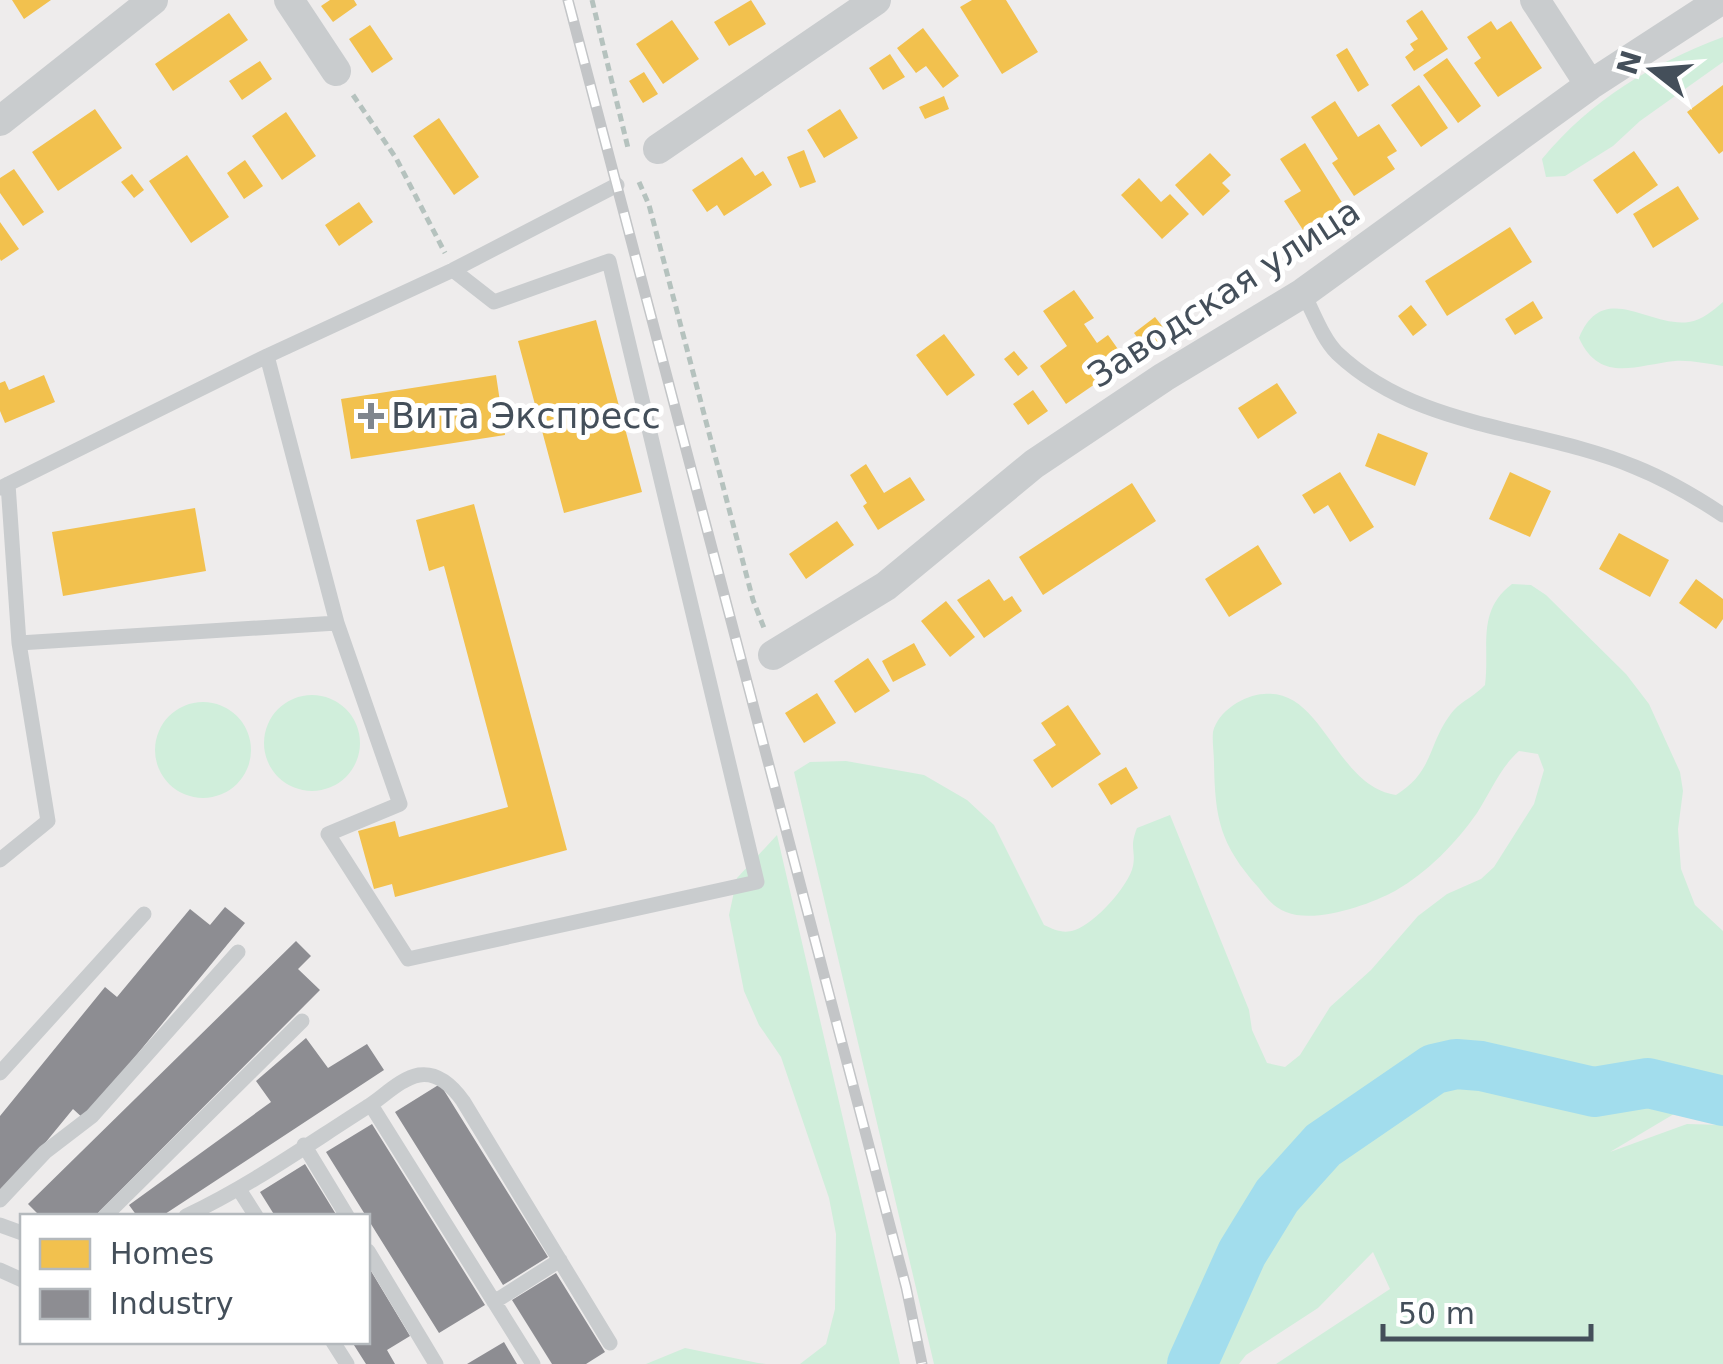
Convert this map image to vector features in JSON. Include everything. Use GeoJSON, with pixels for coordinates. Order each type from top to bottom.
{"type":"FeatureCollection","features":[{"type":"Feature","properties":{"kind":"street"},"geometry":{"type":"LineString","coordinates":[[0,121],[153,0]]}},
{"type":"Feature","properties":{"kind":"street"},"geometry":{"type":"LineString","coordinates":[[289,0],[336,70]]}},
{"type":"Feature","properties":{"kind":"street"},"geometry":{"type":"LineString","coordinates":[[645,157],[876,0]]}},
{"type":"Feature","properties":{"kind":"street"},"geometry":{"type":"LineString","coordinates":[[1535,0],[1590,85]]}},
{"type":"Feature","properties":{"kind":"street","name":"Заводская улица"},"geometry":{"type":"LineString","coordinates":[[774,654],[886,586],[1034,464],[1164,377],[1303,293],[1590,85],[1720,0]]}},
{"type":"Feature","properties":{"kind":"lane"},"geometry":{"type":"LineString","coordinates":[[0,860],[48,821],[19,644],[4,486],[266,356],[453,270],[617,185]]}},
{"type":"Feature","properties":{"kind":"lane"},"geometry":{"type":"LineString","coordinates":[[266,356],[337,623],[400,804],[328,834],[408,959],[757,882],[609,261],[494,302],[453,270]]}},
{"type":"Feature","properties":{"kind":"lane"},"geometry":{"type":"LineString","coordinates":[[1303,293],[1334,350],[1374,383],[1411,402],[1460,418],[1636,466],[1723,514]]}},
{"type":"Feature","properties":{"kind":"lane"},"geometry":{"type":"LineString","coordinates":[[19,644],[337,623]]}},
{"type":"Feature","properties":{"kind":"lane"},"geometry":{"type":"LineString","coordinates":[[0,1073],[144,914]]}},
{"type":"Feature","properties":{"kind":"lane"},"geometry":{"type":"LineString","coordinates":[[0,1200],[44,1152],[92,1116],[238,952]]}},
{"type":"Feature","properties":{"kind":"lane"},"geometry":{"type":"LineString","coordinates":[[107,1214],[302,1020]]}},
{"type":"Feature","properties":{"kind":"lane"},"geometry":{"type":"LineString","coordinates":[[190,1214],[240,1191],[413,1076],[436,1076],[454,1088],[610,1343]]}},
{"type":"Feature","properties":{"kind":"lane"},"geometry":{"type":"LineString","coordinates":[[371,1105],[533,1364]]}},
{"type":"Feature","properties":{"kind":"lane"},"geometry":{"type":"LineString","coordinates":[[304,1146],[346,1214]]}},
{"type":"Feature","properties":{"kind":"lane"},"geometry":{"type":"LineString","coordinates":[[240,1191],[255,1214]]}},
{"type":"Feature","properties":{"kind":"lane"},"geometry":{"type":"LineString","coordinates":[[370,1254],[436,1364]]}},
{"type":"Feature","properties":{"kind":"lane"},"geometry":{"type":"LineString","coordinates":[[494,1302],[560,1260]]}},
{"type":"Feature","properties":{"kind":"path"},"geometry":{"type":"LineString","coordinates":[[592,0],[645,157]]}},
{"type":"Feature","properties":{"kind":"path"},"geometry":{"type":"LineString","coordinates":[[336,70],[396,158],[453,270]]}},
{"type":"Feature","properties":{"kind":"path"},"geometry":{"type":"LineString","coordinates":[[638,178],[649,204],[754,600],[774,654]]}},
{"type":"Feature","properties":{"kind":"green space"},"geometry":{"type":"Polygon","coordinates":[[[1723,37],[1723,62],[1640,121],[1613,146],[1565,176],[1546,177],[1542,159],[1602,101],[1671,59],[1723,37]]]}},
{"type":"Feature","properties":{"kind":"green space"},"geometry":{"type":"Polygon","coordinates":[[[1723,302],[1723,366],[1681,361],[1633,368],[1608,367],[1597,362],[1579,338],[1601,311],[1628,310],[1689,322],[1723,302]]]}},
{"type":"Feature","properties":{"kind":"green space"},"geometry":{"type":"Polygon","coordinates":[[[1512,584],[1531,585],[1546,595],[1626,674],[1649,704],[1680,772],[1681,869],[1695,905],[1723,931],[1723,1109],[1679,1111],[1610,1152],[1687,1124],[1723,1125],[1723,1364],[1276,1364],[1390,1289],[1373,1252],[1318,1308],[1246,1355],[1239,1364],[934,1364],[794,772],[810,762],[846,761],[924,775],[967,800],[994,825],[1044,925],[1063,931],[1083,926],[1118,893],[1133,866],[1137,828],[1170,815],[1267,1063],[1285,1067],[1300,1055],[1330,1007],[1371,970],[1418,916],[1447,894],[1481,879],[1494,867],[1534,804],[1544,770],[1538,754],[1519,751],[1460,835],[1419,875],[1395,891],[1357,907],[1298,915],[1270,902],[1228,844],[1216,800],[1216,724],[1226,711],[1248,697],[1284,696],[1316,721],[1358,775],[1375,788],[1396,795],[1425,766],[1454,710],[1485,685],[1489,618],[1493,606],[1512,584]]]}},
{"type":"Feature","properties":{"kind":"green space"},"geometry":{"type":"Polygon","coordinates":[[[312,695],[330,699],[346,709],[356,725],[360,743],[356,761],[346,777],[330,787],[312,791],[294,787],[278,777],[268,761],[264,743],[268,725],[278,709],[294,699],[312,695]]]}},
{"type":"Feature","properties":{"kind":"green space"},"geometry":{"type":"Polygon","coordinates":[[[203,702],[221,706],[237,716],[247,732],[251,750],[247,768],[237,784],[221,794],[203,798],[185,794],[169,784],[159,768],[155,750],[159,732],[169,716],[185,706],[203,702]]]}},
{"type":"Feature","properties":{"kind":"green space"},"geometry":{"type":"Polygon","coordinates":[[[777,835],[900,1364],[800,1364],[826,1344],[835,1309],[836,1234],[829,1198],[781,1057],[759,1025],[744,991],[729,915],[737,878],[777,835]]]}},
{"type":"Feature","properties":{"kind":"green space"},"geometry":{"type":"Polygon","coordinates":[[[685,1348],[758,1363],[766,1364],[646,1364],[685,1348]]]}},
{"type":"Feature","properties":{"kind":"building: Homes"},"geometry":{"type":"Polygon","coordinates":[[[12,0],[51,0],[24,19],[12,0]]]}},
{"type":"Feature","properties":{"kind":"building: Homes"},"geometry":{"type":"Polygon","coordinates":[[[330,0],[354,0],[357,5],[333,22],[321,6],[330,0]]]}},
{"type":"Feature","properties":{"kind":"building: Homes"},"geometry":{"type":"Polygon","coordinates":[[[751,0],[766,24],[729,46],[714,22],[751,0]]]}},
{"type":"Feature","properties":{"kind":"building: Homes"},"geometry":{"type":"Polygon","coordinates":[[[972,0],[1006,0],[1038,52],[1002,74],[960,7],[972,0]]]}},
{"type":"Feature","properties":{"kind":"building: Homes"},"geometry":{"type":"Polygon","coordinates":[[[1422,10],[1448,49],[1414,71],[1405,57],[1414,50],[1410,44],[1418,39],[1406,21],[1422,10]]]}},
{"type":"Feature","properties":{"kind":"building: Homes"},"geometry":{"type":"Polygon","coordinates":[[[229,13],[248,40],[173,91],[155,64],[229,13]]]}},
{"type":"Feature","properties":{"kind":"building: Homes"},"geometry":{"type":"Polygon","coordinates":[[[672,20],[699,59],[663,84],[636,44],[672,20]]]}},
{"type":"Feature","properties":{"kind":"building: Homes"},"geometry":{"type":"Polygon","coordinates":[[[1491,21],[1497,30],[1511,21],[1542,68],[1498,97],[1474,63],[1481,58],[1467,37],[1491,21]]]}},
{"type":"Feature","properties":{"kind":"building: Homes"},"geometry":{"type":"Polygon","coordinates":[[[370,25],[393,59],[372,73],[349,39],[370,25]]]}},
{"type":"Feature","properties":{"kind":"building: Homes"},"geometry":{"type":"Polygon","coordinates":[[[923,28],[959,76],[943,88],[926,66],[916,73],[897,48],[923,28]]]}},
{"type":"Feature","properties":{"kind":"building: Homes"},"geometry":{"type":"Polygon","coordinates":[[[1347,48],[1369,85],[1358,92],[1336,55],[1347,48]]]}},
{"type":"Feature","properties":{"kind":"building: Homes"},"geometry":{"type":"Polygon","coordinates":[[[890,54],[905,77],[883,90],[869,68],[890,54]]]}},
{"type":"Feature","properties":{"kind":"building: Homes"},"geometry":{"type":"Polygon","coordinates":[[[1447,58],[1481,106],[1458,123],[1423,75],[1447,58]]]}},
{"type":"Feature","properties":{"kind":"building: Homes"},"geometry":{"type":"Polygon","coordinates":[[[260,61],[272,79],[242,100],[229,81],[260,61]]]}},
{"type":"Feature","properties":{"kind":"building: Homes"},"geometry":{"type":"Polygon","coordinates":[[[644,72],[658,94],[643,103],[629,81],[644,72]]]}},
{"type":"Feature","properties":{"kind":"building: Homes"},"geometry":{"type":"Polygon","coordinates":[[[1419,85],[1448,128],[1421,147],[1391,105],[1419,85]]]}},
{"type":"Feature","properties":{"kind":"building: Homes"},"geometry":{"type":"Polygon","coordinates":[[[1723,85],[1723,151],[1719,154],[1687,112],[1723,85]]]}},
{"type":"Feature","properties":{"kind":"building: Homes"},"geometry":{"type":"Polygon","coordinates":[[[944,96],[949,109],[925,119],[919,107],[944,96]]]}},
{"type":"Feature","properties":{"kind":"building: Homes"},"geometry":{"type":"Polygon","coordinates":[[[1335,101],[1358,137],[1379,124],[1397,151],[1387,157],[1395,169],[1354,196],[1332,163],[1338,159],[1311,117],[1335,101]]]}},
{"type":"Feature","properties":{"kind":"building: Homes"},"geometry":{"type":"Polygon","coordinates":[[[95,109],[122,148],[58,191],[32,152],[95,109]]]}},
{"type":"Feature","properties":{"kind":"building: Homes"},"geometry":{"type":"Polygon","coordinates":[[[840,109],[858,138],[824,158],[807,130],[840,109]]]}},
{"type":"Feature","properties":{"kind":"building: Homes"},"geometry":{"type":"Polygon","coordinates":[[[286,112],[316,156],[282,180],[252,136],[286,112]]]}},
{"type":"Feature","properties":{"kind":"building: Homes"},"geometry":{"type":"Polygon","coordinates":[[[439,118],[479,177],[454,195],[413,136],[439,118]]]}},
{"type":"Feature","properties":{"kind":"building: Homes"},"geometry":{"type":"Polygon","coordinates":[[[1305,143],[1343,204],[1303,230],[1284,201],[1301,191],[1280,159],[1305,143]]]}},
{"type":"Feature","properties":{"kind":"building: Homes"},"geometry":{"type":"Polygon","coordinates":[[[804,150],[816,182],[800,188],[787,157],[804,150]]]}},
{"type":"Feature","properties":{"kind":"building: Homes"},"geometry":{"type":"Polygon","coordinates":[[[1634,151],[1658,185],[1617,214],[1593,180],[1634,151]]]}},
{"type":"Feature","properties":{"kind":"building: Homes"},"geometry":{"type":"Polygon","coordinates":[[[1210,153],[1231,175],[1222,183],[1230,191],[1203,216],[1175,185],[1210,153]]]}},
{"type":"Feature","properties":{"kind":"building: Homes"},"geometry":{"type":"Polygon","coordinates":[[[187,155],[229,217],[191,243],[149,181],[187,155]]]}},
{"type":"Feature","properties":{"kind":"building: Homes"},"geometry":{"type":"Polygon","coordinates":[[[742,157],[755,176],[763,171],[772,185],[724,216],[717,205],[707,212],[692,190],[742,157]]]}},
{"type":"Feature","properties":{"kind":"building: Homes"},"geometry":{"type":"Polygon","coordinates":[[[245,160],[263,186],[244,199],[227,173],[245,160]]]}},
{"type":"Feature","properties":{"kind":"building: Homes"},"geometry":{"type":"Polygon","coordinates":[[[14,169],[44,212],[23,226],[0,193],[0,178],[14,169]]]}},
{"type":"Feature","properties":{"kind":"building: Homes"},"geometry":{"type":"Polygon","coordinates":[[[132,174],[144,190],[134,198],[121,182],[132,174]]]}},
{"type":"Feature","properties":{"kind":"building: Homes"},"geometry":{"type":"Polygon","coordinates":[[[1139,178],[1161,202],[1170,194],[1189,214],[1162,239],[1121,195],[1139,178]]]}},
{"type":"Feature","properties":{"kind":"building: Homes"},"geometry":{"type":"Polygon","coordinates":[[[1678,186],[1699,219],[1653,248],[1633,214],[1678,186]]]}},
{"type":"Feature","properties":{"kind":"building: Homes"},"geometry":{"type":"Polygon","coordinates":[[[359,202],[373,222],[339,246],[325,225],[359,202]]]}},
{"type":"Feature","properties":{"kind":"building: Homes"},"geometry":{"type":"Polygon","coordinates":[[[0,222],[19,249],[1,261],[0,259],[0,222]]]}},
{"type":"Feature","properties":{"kind":"building: Homes"},"geometry":{"type":"Polygon","coordinates":[[[1510,227],[1532,262],[1447,316],[1425,281],[1510,227]]]}},
{"type":"Feature","properties":{"kind":"building: Homes"},"geometry":{"type":"Polygon","coordinates":[[[1074,290],[1094,318],[1084,324],[1097,343],[1108,335],[1127,362],[1066,404],[1040,366],[1067,346],[1043,311],[1074,290]]]}},
{"type":"Feature","properties":{"kind":"building: Homes"},"geometry":{"type":"Polygon","coordinates":[[[1533,301],[1543,318],[1515,335],[1505,319],[1533,301]]]}},
{"type":"Feature","properties":{"kind":"building: Homes"},"geometry":{"type":"Polygon","coordinates":[[[1411,305],[1427,325],[1413,336],[1398,316],[1411,305]]]}},
{"type":"Feature","properties":{"kind":"building: Homes"},"geometry":{"type":"Polygon","coordinates":[[[1155,317],[1169,335],[1147,351],[1134,333],[1155,317]]]}},
{"type":"Feature","properties":{"kind":"building: Homes"},"geometry":{"type":"Polygon","coordinates":[[[596,320],[642,492],[564,513],[518,341],[596,320]]]}},
{"type":"Feature","properties":{"kind":"building: Homes"},"geometry":{"type":"Polygon","coordinates":[[[944,334],[975,375],[947,396],[916,355],[944,334]]]}},
{"type":"Feature","properties":{"kind":"building: Homes"},"geometry":{"type":"Polygon","coordinates":[[[1014,351],[1028,368],[1018,376],[1004,359],[1014,351]]]}},
{"type":"Feature","properties":{"kind":"building: Homes"},"geometry":{"type":"Polygon","coordinates":[[[44,375],[55,402],[5,423],[0,411],[0,383],[5,381],[9,390],[44,375]]]}},
{"type":"Feature","properties":{"kind":"building: Homes"},"geometry":{"type":"Polygon","coordinates":[[[496,375],[505,435],[351,459],[341,399],[496,375]]]}},
{"type":"Feature","properties":{"kind":"building: Homes"},"geometry":{"type":"Polygon","coordinates":[[[1277,383],[1297,413],[1258,439],[1238,408],[1277,383]]]}},
{"type":"Feature","properties":{"kind":"building: Homes"},"geometry":{"type":"Polygon","coordinates":[[[1033,390],[1048,411],[1028,425],[1013,404],[1033,390]]]}},
{"type":"Feature","properties":{"kind":"building: Homes"},"geometry":{"type":"Polygon","coordinates":[[[1378,433],[1428,453],[1415,486],[1365,466],[1378,433]]]}},
{"type":"Feature","properties":{"kind":"building: Homes"},"geometry":{"type":"Polygon","coordinates":[[[866,464],[884,493],[910,477],[925,500],[878,530],[850,475],[866,464]]]}},
{"type":"Feature","properties":{"kind":"building: Homes"},"geometry":{"type":"Polygon","coordinates":[[[1340,472],[1374,527],[1350,542],[1328,505],[1314,514],[1302,495],[1340,472]]]}},
{"type":"Feature","properties":{"kind":"building: Homes"},"geometry":{"type":"Polygon","coordinates":[[[1510,472],[1551,491],[1530,537],[1489,519],[1510,472]]]}},
{"type":"Feature","properties":{"kind":"building: Homes"},"geometry":{"type":"Polygon","coordinates":[[[1132,483],[1156,521],[1043,595],[1019,557],[1132,483]]]}},
{"type":"Feature","properties":{"kind":"building: Homes"},"geometry":{"type":"Polygon","coordinates":[[[474,504],[567,850],[395,897],[392,884],[374,889],[358,831],[395,821],[399,837],[508,807],[444,566],[429,571],[416,520],[474,504]]]}},
{"type":"Feature","properties":{"kind":"building: Homes"},"geometry":{"type":"Polygon","coordinates":[[[195,508],[206,571],[63,596],[52,532],[195,508]]]}},
{"type":"Feature","properties":{"kind":"building: Homes"},"geometry":{"type":"Polygon","coordinates":[[[837,521],[854,545],[806,579],[789,554],[837,521]]]}},
{"type":"Feature","properties":{"kind":"building: Homes"},"geometry":{"type":"Polygon","coordinates":[[[1619,533],[1669,560],[1650,597],[1599,569],[1619,533]]]}},
{"type":"Feature","properties":{"kind":"building: Homes"},"geometry":{"type":"Polygon","coordinates":[[[1258,545],[1282,584],[1229,617],[1205,579],[1258,545]]]}},
{"type":"Feature","properties":{"kind":"building: Homes"},"geometry":{"type":"Polygon","coordinates":[[[989,579],[1004,601],[1012,596],[1022,611],[984,638],[957,600],[989,579]]]}},
{"type":"Feature","properties":{"kind":"building: Homes"},"geometry":{"type":"Polygon","coordinates":[[[1696,579],[1723,599],[1723,619],[1716,629],[1679,603],[1696,579]]]}},
{"type":"Feature","properties":{"kind":"building: Homes"},"geometry":{"type":"Polygon","coordinates":[[[946,601],[975,637],[950,657],[921,621],[946,601]]]}},
{"type":"Feature","properties":{"kind":"building: Homes"},"geometry":{"type":"Polygon","coordinates":[[[914,643],[926,665],[893,682],[882,661],[914,643]]]}},
{"type":"Feature","properties":{"kind":"building: Homes"},"geometry":{"type":"Polygon","coordinates":[[[868,658],[890,691],[855,713],[834,681],[868,658]]]}},
{"type":"Feature","properties":{"kind":"building: Homes"},"geometry":{"type":"Polygon","coordinates":[[[817,693],[836,723],[804,743],[785,713],[817,693]]]}},
{"type":"Feature","properties":{"kind":"building: Homes"},"geometry":{"type":"Polygon","coordinates":[[[1068,705],[1101,754],[1052,788],[1033,760],[1056,745],[1041,723],[1068,705]]]}},
{"type":"Feature","properties":{"kind":"building: Homes"},"geometry":{"type":"Polygon","coordinates":[[[1126,767],[1138,788],[1111,805],[1098,784],[1126,767]]]}},
{"type":"Feature","properties":{"kind":"building: Industry"},"geometry":{"type":"Polygon","coordinates":[[[225,907],[245,923],[84,1119],[73,1109],[0,1198],[0,1116],[105,987],[117,997],[190,909],[210,925],[225,907]]]}},
{"type":"Feature","properties":{"kind":"building: Industry"},"geometry":{"type":"Polygon","coordinates":[[[296,941],[311,956],[298,969],[320,990],[97,1214],[38,1214],[28,1204],[296,941]]]}},
{"type":"Feature","properties":{"kind":"building: Industry"},"geometry":{"type":"Polygon","coordinates":[[[306,1038],[328,1068],[367,1044],[384,1070],[165,1214],[136,1214],[129,1205],[271,1102],[256,1081],[306,1038]]]}},
{"type":"Feature","properties":{"kind":"building: Industry"},"geometry":{"type":"Polygon","coordinates":[[[440,1084],[548,1257],[503,1285],[395,1112],[440,1084]]]}},
{"type":"Feature","properties":{"kind":"building: Industry"},"geometry":{"type":"Polygon","coordinates":[[[372,1124],[485,1305],[439,1333],[370,1222],[370,1214],[365,1214],[326,1152],[372,1124]]]}},
{"type":"Feature","properties":{"kind":"building: Industry"},"geometry":{"type":"Polygon","coordinates":[[[305,1164],[336,1214],[274,1214],[260,1192],[305,1164]]]}},
{"type":"Feature","properties":{"kind":"building: Industry"},"geometry":{"type":"Polygon","coordinates":[[[370,1269],[410,1336],[387,1350],[395,1364],[366,1364],[353,1344],[370,1344],[370,1269]]]}},
{"type":"Feature","properties":{"kind":"building: Industry"},"geometry":{"type":"Polygon","coordinates":[[[556,1273],[605,1352],[586,1364],[552,1364],[512,1300],[556,1273]]]}},
{"type":"Feature","properties":{"kind":"building: Industry"},"geometry":{"type":"Polygon","coordinates":[[[504,1342],[517,1364],[467,1364],[504,1342]]]}},
{"type":"Feature","properties":{"kind":"waterway"},"geometry":{"type":"LineString","coordinates":[[1192,1364],[1242,1253],[1277,1196],[1323,1145],[1434,1069],[1456,1064],[1481,1066],[1594,1092],[1648,1083],[1723,1101]]}},
{"type":"Feature","properties":{"kind":"railway"},"geometry":{"type":"LineString","coordinates":[[568,0],[906,1287],[922,1364]]}},
{"type":"Feature","properties":{"kind":"place","name":"Вита Экспресс"},"geometry":{"type":"Point","coordinates":[371,416]}}]}
